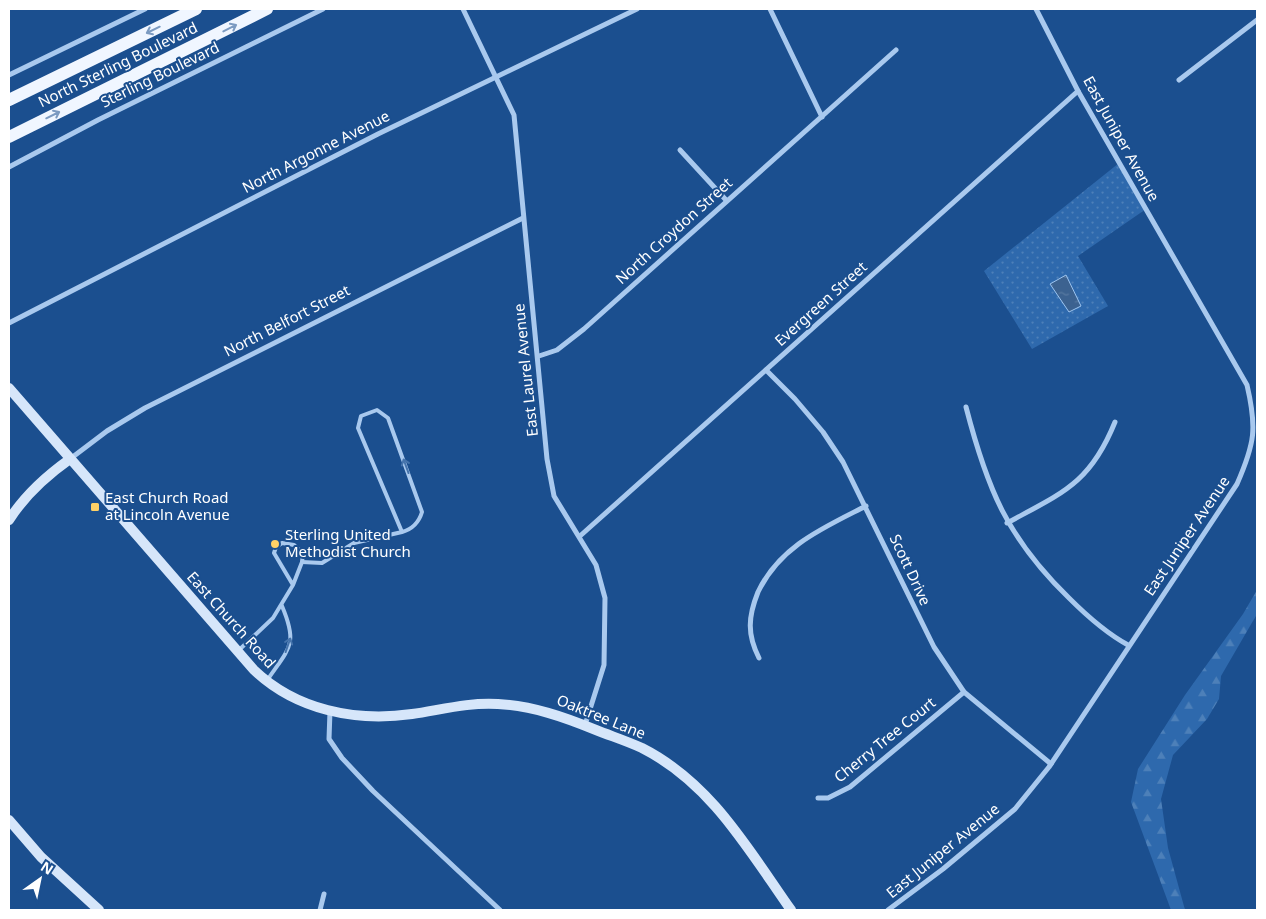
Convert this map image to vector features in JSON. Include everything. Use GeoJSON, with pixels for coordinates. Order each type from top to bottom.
{"type":"FeatureCollection","features":[{"type":"Feature","properties":{"kind":"main road","name":"North Sterling Boulevard"},"geometry":{"type":"LineString","coordinates":[[9,100],[196,9]]}},
{"type":"Feature","properties":{"kind":"main road","name":"North Sterling Boulevard"},"geometry":{"type":"LineString","coordinates":[[9,136],[268,9]]}},
{"type":"Feature","properties":{"kind":"street"},"geometry":{"type":"LineString","coordinates":[[9,75],[145,9]]}},
{"type":"Feature","properties":{"kind":"street","name":"Sterling Boulevard"},"geometry":{"type":"LineString","coordinates":[[9,167],[98,120],[323,9]]}},
{"type":"Feature","properties":{"kind":"street","name":"East Laurel Avenue"},"geometry":{"type":"LineString","coordinates":[[463,9],[514,115],[523,218],[539,356],[547,459],[554,496],[596,565],[605,598],[604,664],[585,725]]}},
{"type":"Feature","properties":{"kind":"street","name":"North Argonne Avenue"},"geometry":{"type":"LineString","coordinates":[[9,323],[496,76],[637,9]]}},
{"type":"Feature","properties":{"kind":"street"},"geometry":{"type":"LineString","coordinates":[[770,9],[822,117]]}},
{"type":"Feature","properties":{"kind":"street","name":"East Juniper Avenue"},"geometry":{"type":"LineString","coordinates":[[890,910],[1015,809],[1051,764],[1128,645],[1237,484],[1250,455],[1254,435],[1254,413],[1247,384],[1078,90],[1036,9]]}},
{"type":"Feature","properties":{"kind":"street"},"geometry":{"type":"LineString","coordinates":[[1179,80],[1257,20]]}},
{"type":"Feature","properties":{"kind":"street","name":"North Croydon Street"},"geometry":{"type":"LineString","coordinates":[[539,356],[557,350],[584,329],[726,200],[896,50]]}},
{"type":"Feature","properties":{"kind":"street","name":"Evergreen Street"},"geometry":{"type":"LineString","coordinates":[[580,536],[1078,90]]}},
{"type":"Feature","properties":{"kind":"street"},"geometry":{"type":"LineString","coordinates":[[680,150],[726,200]]}},
{"type":"Feature","properties":{"kind":"street","name":"North Belfort Street"},"geometry":{"type":"LineString","coordinates":[[70,459],[107,431],[145,408],[523,218]]}},
{"type":"Feature","properties":{"kind":"street","name":"Scott Drive"},"geometry":{"type":"LineString","coordinates":[[766,370],[795,399],[823,432],[843,462],[934,647],[964,692],[1051,764]]}},
{"type":"Feature","properties":{"kind":"street","name":"East Church Road"},"geometry":{"type":"LineString","coordinates":[[9,388],[266,682],[293,698],[330,711]]}},
{"type":"Feature","properties":{"kind":"street"},"geometry":{"type":"LineString","coordinates":[[966,407],[990,486],[1007,523],[1028,553],[1059,589],[1096,623],[1128,645]]}},
{"type":"Feature","properties":{"kind":"street"},"geometry":{"type":"LineString","coordinates":[[1007,523],[1063,492],[1087,473],[1106,444],[1115,422]]}},
{"type":"Feature","properties":{"kind":"street"},"geometry":{"type":"LineString","coordinates":[[9,520],[45,477],[70,459]]}},
{"type":"Feature","properties":{"kind":"street"},"geometry":{"type":"LineString","coordinates":[[759,658],[751,642],[748,624],[755,600],[765,578],[778,560],[793,546],[814,532],[866,506]]}},
{"type":"Feature","properties":{"kind":"street","name":"Cherry Tree Court"},"geometry":{"type":"LineString","coordinates":[[818,798],[828,798],[850,787],[964,692]]}},
{"type":"Feature","properties":{"kind":"street","name":"Oaktree Lane"},"geometry":{"type":"LineString","coordinates":[[330,711],[385,716],[474,704],[498,704],[545,711],[642,748],[690,780],[728,818],[790,910]]}},
{"type":"Feature","properties":{"kind":"street"},"geometry":{"type":"LineString","coordinates":[[330,711],[329,739],[346,764],[500,910]]}},
{"type":"Feature","properties":{"kind":"street"},"geometry":{"type":"LineString","coordinates":[[9,820],[41,857],[99,910]]}},
{"type":"Feature","properties":{"kind":"street"},"geometry":{"type":"LineString","coordinates":[[320,910],[324,894]]}},
{"type":"Feature","properties":{"kind":"lane"},"geometry":{"type":"LineString","coordinates":[[302,562],[322,563],[354,543],[402,532],[413,527],[422,512],[388,418],[377,410],[361,416],[358,428],[402,532]]}},
{"type":"Feature","properties":{"kind":"lane"},"geometry":{"type":"LineString","coordinates":[[238,652],[273,618],[293,585],[302,562],[303,554],[294,544],[282,542],[276,547],[274,553],[293,585]]}},
{"type":"Feature","properties":{"kind":"lane"},"geometry":{"type":"LineString","coordinates":[[266,682],[289,647],[292,628],[282,606]]}},
{"type":"Feature","properties":{"kind":"green space"},"geometry":{"type":"Polygon","coordinates":[[[1119,163],[1146,209],[1078,256],[1108,306],[1032,349],[984,271],[1119,163]]]}},
{"type":"Feature","properties":{"kind":"green space"},"geometry":{"type":"Polygon","coordinates":[[[1257,590],[1257,614],[1221,676],[1219,699],[1207,719],[1173,755],[1161,799],[1168,848],[1185,910],[1171,910],[1131,802],[1138,769],[1185,695],[1243,614],[1257,590]]]}},
{"type":"Feature","properties":{"kind":"water"},"geometry":{"type":"Polygon","coordinates":[[[1066,275],[1081,306],[1069,312],[1050,284],[1066,275]]]}},
{"type":"Feature","properties":{"kind":"place","name":"East Church Road at Lincoln Avenue"},"geometry":{"type":"Point","coordinates":[95,507]}},
{"type":"Feature","properties":{"kind":"place","name":"Sterling United Methodist Church"},"geometry":{"type":"Point","coordinates":[275,544]}}]}
